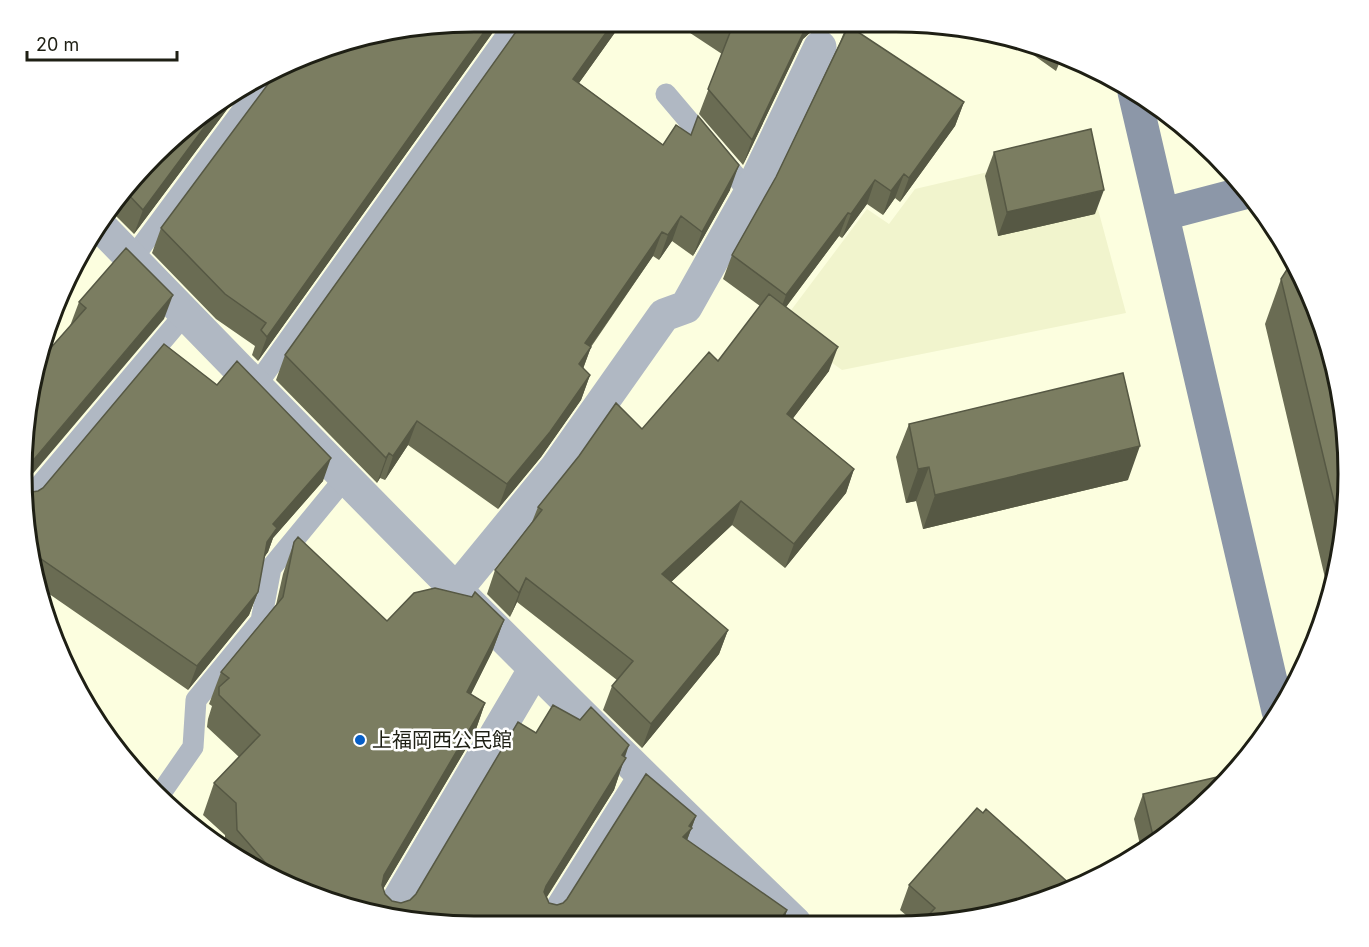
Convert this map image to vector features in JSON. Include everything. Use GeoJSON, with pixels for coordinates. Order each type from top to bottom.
{"type":"FeatureCollection","features":[{"type":"Feature","properties":{"kind":"street"},"geometry":{"type":"LineString","coordinates":[[456,590],[556,468],[664,315],[686,307],[750,193],[820,47]]}},
{"type":"Feature","properties":{"kind":"street"},"geometry":{"type":"LineString","coordinates":[[1137,103],[1275,699]]}},
{"type":"Feature","properties":{"kind":"street"},"geometry":{"type":"LineString","coordinates":[[1164,214],[1238,195]]}},
{"type":"Feature","properties":{"kind":"street"},"geometry":{"type":"LineString","coordinates":[[104,231],[184,315],[534,670],[788,916]]}},
{"type":"Feature","properties":{"kind":"street"},"geometry":{"type":"LineString","coordinates":[[394,908],[534,670]]}},
{"type":"Feature","properties":{"kind":"lane"},"geometry":{"type":"LineString","coordinates":[[255,387],[509,32]]}},
{"type":"Feature","properties":{"kind":"lane"},"geometry":{"type":"LineString","coordinates":[[132,259],[260,87]]}},
{"type":"Feature","properties":{"kind":"lane"},"geometry":{"type":"LineString","coordinates":[[666,94],[750,193]]}},
{"type":"Feature","properties":{"kind":"lane"},"geometry":{"type":"LineString","coordinates":[[32,494],[184,315]]}},
{"type":"Feature","properties":{"kind":"lane"},"geometry":{"type":"LineString","coordinates":[[164,789],[193,747],[196,700],[261,621],[271,568],[345,478]]}},
{"type":"Feature","properties":{"kind":"lane"},"geometry":{"type":"LineString","coordinates":[[550,916],[639,774]]}},
{"type":"Feature","properties":{"kind":"shaded area"},"geometry":{"type":"Polygon","coordinates":[[[1082,150],[1126,313],[842,370],[780,325],[867,209],[889,224],[915,189],[1082,150]]]}},
{"type":"Feature","properties":{"kind":"building"},"geometry":{"type":"Polygon","coordinates":[[[445,32],[484,32],[267,337],[261,330],[266,323],[225,294],[161,228],[270,81],[331,55],[387,40],[445,32]]]}},
{"type":"Feature","properties":{"kind":"building"},"geometry":{"type":"Polygon","coordinates":[[[516,32],[607,32],[573,79],[663,145],[676,125],[691,135],[698,116],[739,165],[702,232],[681,216],[668,235],[662,232],[585,343],[591,347],[579,364],[590,375],[550,432],[507,484],[417,421],[393,456],[389,453],[386,458],[285,355],[516,32]]]}},
{"type":"Feature","properties":{"kind":"building"},"geometry":{"type":"Polygon","coordinates":[[[730,32],[804,32],[752,140],[708,89],[730,32]]]}},
{"type":"Feature","properties":{"kind":"building"},"geometry":{"type":"Polygon","coordinates":[[[846,32],[858,32],[964,102],[909,178],[904,174],[891,191],[875,180],[851,214],[848,213],[786,295],[732,255],[776,177],[846,32]]]}},
{"type":"Feature","properties":{"kind":"building"},"geometry":{"type":"Polygon","coordinates":[[[211,118],[143,210],[130,196],[161,161],[211,118]]]}},
{"type":"Feature","properties":{"kind":"building"},"geometry":{"type":"Polygon","coordinates":[[[1091,129],[1104,190],[1007,212],[994,152],[1091,129]]]}},
{"type":"Feature","properties":{"kind":"building"},"geometry":{"type":"Polygon","coordinates":[[[126,248],[173,295],[32,462],[35,416],[50,349],[86,308],[79,302],[126,248]]]}},
{"type":"Feature","properties":{"kind":"building"},"geometry":{"type":"Polygon","coordinates":[[[1287,269],[1314,331],[1329,387],[1337,445],[1336,510],[1281,279],[1287,269]]]}},
{"type":"Feature","properties":{"kind":"building"},"geometry":{"type":"Polygon","coordinates":[[[769,294],[838,347],[787,414],[854,469],[794,544],[741,501],[662,574],[728,630],[651,724],[612,686],[633,661],[526,578],[519,593],[495,570],[542,510],[538,507],[579,456],[616,403],[642,429],[709,352],[718,361],[769,294]]]}},
{"type":"Feature","properties":{"kind":"building"},"geometry":{"type":"Polygon","coordinates":[[[164,344],[217,385],[237,361],[331,458],[273,524],[277,528],[267,542],[258,592],[197,666],[40,558],[32,492],[43,488],[164,344]]]}},
{"type":"Feature","properties":{"kind":"building"},"geometry":{"type":"Polygon","coordinates":[[[1123,373],[1140,446],[935,495],[929,467],[918,469],[909,424],[1123,373]]]}},
{"type":"Feature","properties":{"kind":"building"},"geometry":{"type":"Polygon","coordinates":[[[298,537],[387,621],[414,593],[435,588],[472,597],[475,592],[504,620],[467,692],[485,703],[384,875],[382,885],[385,894],[392,901],[401,903],[410,900],[416,894],[518,722],[536,733],[553,705],[580,720],[591,707],[629,745],[622,755],[626,758],[546,886],[544,892],[549,903],[557,905],[567,899],[646,774],[696,816],[689,826],[692,828],[683,837],[787,910],[783,916],[445,915],[387,907],[331,892],[266,864],[237,830],[236,803],[214,783],[260,735],[219,695],[219,687],[229,678],[221,672],[283,597],[294,542],[298,537]]]}},
{"type":"Feature","properties":{"kind":"building"},"geometry":{"type":"Polygon","coordinates":[[[1216,777],[1187,806],[1152,833],[1143,794],[1216,777]]]}},
{"type":"Feature","properties":{"kind":"building"},"geometry":{"type":"Polygon","coordinates":[[[977,808],[983,813],[986,809],[1067,881],[1038,892],[982,907],[929,914],[935,908],[909,885],[977,808]]]}},
{"type":"Feature","properties":{"kind":"place","name":"上福岡西公民館"},"geometry":{"type":"Point","coordinates":[360,740]}}]}
